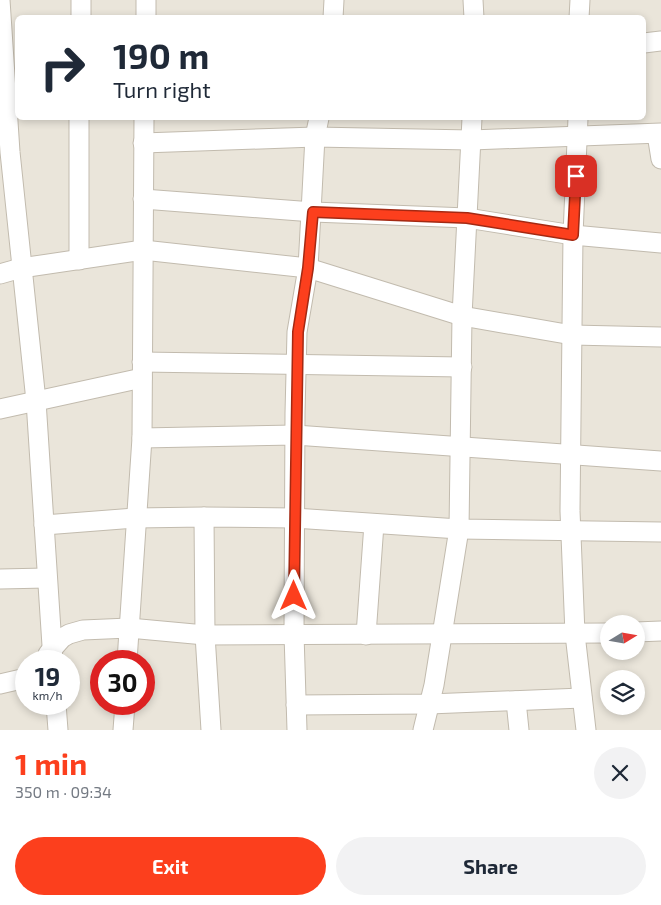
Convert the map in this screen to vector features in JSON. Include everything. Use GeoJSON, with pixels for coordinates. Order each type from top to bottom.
{"type":"FeatureCollection","features":[{"type":"Feature","properties":{"kind":"street"},"geometry":{"type":"LineString","coordinates":[[0,0],[7,55],[5,143],[36,401],[44,525],[49,650]]}},
{"type":"Feature","properties":{"kind":"street"},"geometry":{"type":"LineString","coordinates":[[81,0],[81,15]]}},
{"type":"Feature","properties":{"kind":"street"},"geometry":{"type":"LineString","coordinates":[[146,0],[146,15]]}},
{"type":"Feature","properties":{"kind":"street"},"geometry":{"type":"LineString","coordinates":[[333,15],[334,0]]}},
{"type":"Feature","properties":{"kind":"street"},"geometry":{"type":"LineString","coordinates":[[473,0],[474,15]]}},
{"type":"Feature","properties":{"kind":"street"},"geometry":{"type":"LineString","coordinates":[[579,15],[580,0]]}},
{"type":"Feature","properties":{"kind":"street"},"geometry":{"type":"LineString","coordinates":[[646,43],[661,41]]}},
{"type":"Feature","properties":{"kind":"street"},"geometry":{"type":"LineString","coordinates":[[79,120],[79,260]]}},
{"type":"Feature","properties":{"kind":"street"},"geometry":{"type":"LineString","coordinates":[[129,650],[135,518],[142,438],[144,120]]}},
{"type":"Feature","properties":{"kind":"street"},"geometry":{"type":"LineString","coordinates":[[297,730],[294,634],[296,364],[298,332],[308,268],[313,212],[315,137],[319,120]]}},
{"type":"Feature","properties":{"kind":"street"},"geometry":{"type":"LineString","coordinates":[[423,730],[443,633],[459,529],[462,316],[472,120]]}},
{"type":"Feature","properties":{"kind":"street"},"geometry":{"type":"LineString","coordinates":[[578,120],[573,235],[572,532],[575,634],[586,730]]}},
{"type":"Feature","properties":{"kind":"street"},"geometry":{"type":"LineString","coordinates":[[143,143],[315,137],[471,140],[659,134],[661,160]]}},
{"type":"Feature","properties":{"kind":"street"},"geometry":{"type":"LineString","coordinates":[[143,200],[313,212],[467,218],[573,235],[661,243]]}},
{"type":"Feature","properties":{"kind":"street"},"geometry":{"type":"LineString","coordinates":[[0,274],[21,268],[142,250],[308,268],[462,316],[572,335],[661,337]]}},
{"type":"Feature","properties":{"kind":"street"},"geometry":{"type":"LineString","coordinates":[[0,409],[36,401],[142,370],[296,364],[462,366]]}},
{"type":"Feature","properties":{"kind":"street"},"geometry":{"type":"LineString","coordinates":[[142,438],[295,435],[661,461]]}},
{"type":"Feature","properties":{"kind":"street"},"geometry":{"type":"LineString","coordinates":[[204,517],[206,635],[211,730]]}},
{"type":"Feature","properties":{"kind":"street"},"geometry":{"type":"LineString","coordinates":[[44,525],[135,518],[294,518],[459,529],[661,532]]}},
{"type":"Feature","properties":{"kind":"street"},"geometry":{"type":"LineString","coordinates":[[366,634],[374,524]]}},
{"type":"Feature","properties":{"kind":"street"},"geometry":{"type":"LineString","coordinates":[[0,579],[46,578]]}},
{"type":"Feature","properties":{"kind":"street"},"geometry":{"type":"LineString","coordinates":[[55,650],[69,634],[84,630],[130,628],[206,635],[600,633]]}},
{"type":"Feature","properties":{"kind":"street"},"geometry":{"type":"LineString","coordinates":[[645,632],[661,631]]}},
{"type":"Feature","properties":{"kind":"street"},"geometry":{"type":"LineString","coordinates":[[0,684],[15,681]]}},
{"type":"Feature","properties":{"kind":"street"},"geometry":{"type":"LineString","coordinates":[[296,705],[429,704],[582,698]]}},
{"type":"Feature","properties":{"kind":"street"},"geometry":{"type":"LineString","coordinates":[[516,701],[519,730]]}},
{"type":"Feature","properties":{"kind":"street"},"geometry":{"type":"LineString","coordinates":[[57,715],[58,730]]}},
{"type":"Feature","properties":{"kind":"street"},"geometry":{"type":"LineString","coordinates":[[123,730],[124,715]]}},
{"type":"Feature","properties":{"kind":"shaded area"},"geometry":{"type":"Polygon","coordinates":[[[0,0],[661,0],[661,730],[0,730],[0,0]]]}},
{"type":"Feature","properties":{"kind":"route"},"geometry":{"type":"LineString","coordinates":[[294,596],[295,413],[298,332],[308,268],[313,212],[467,218],[573,235],[576,176]]}}]}
